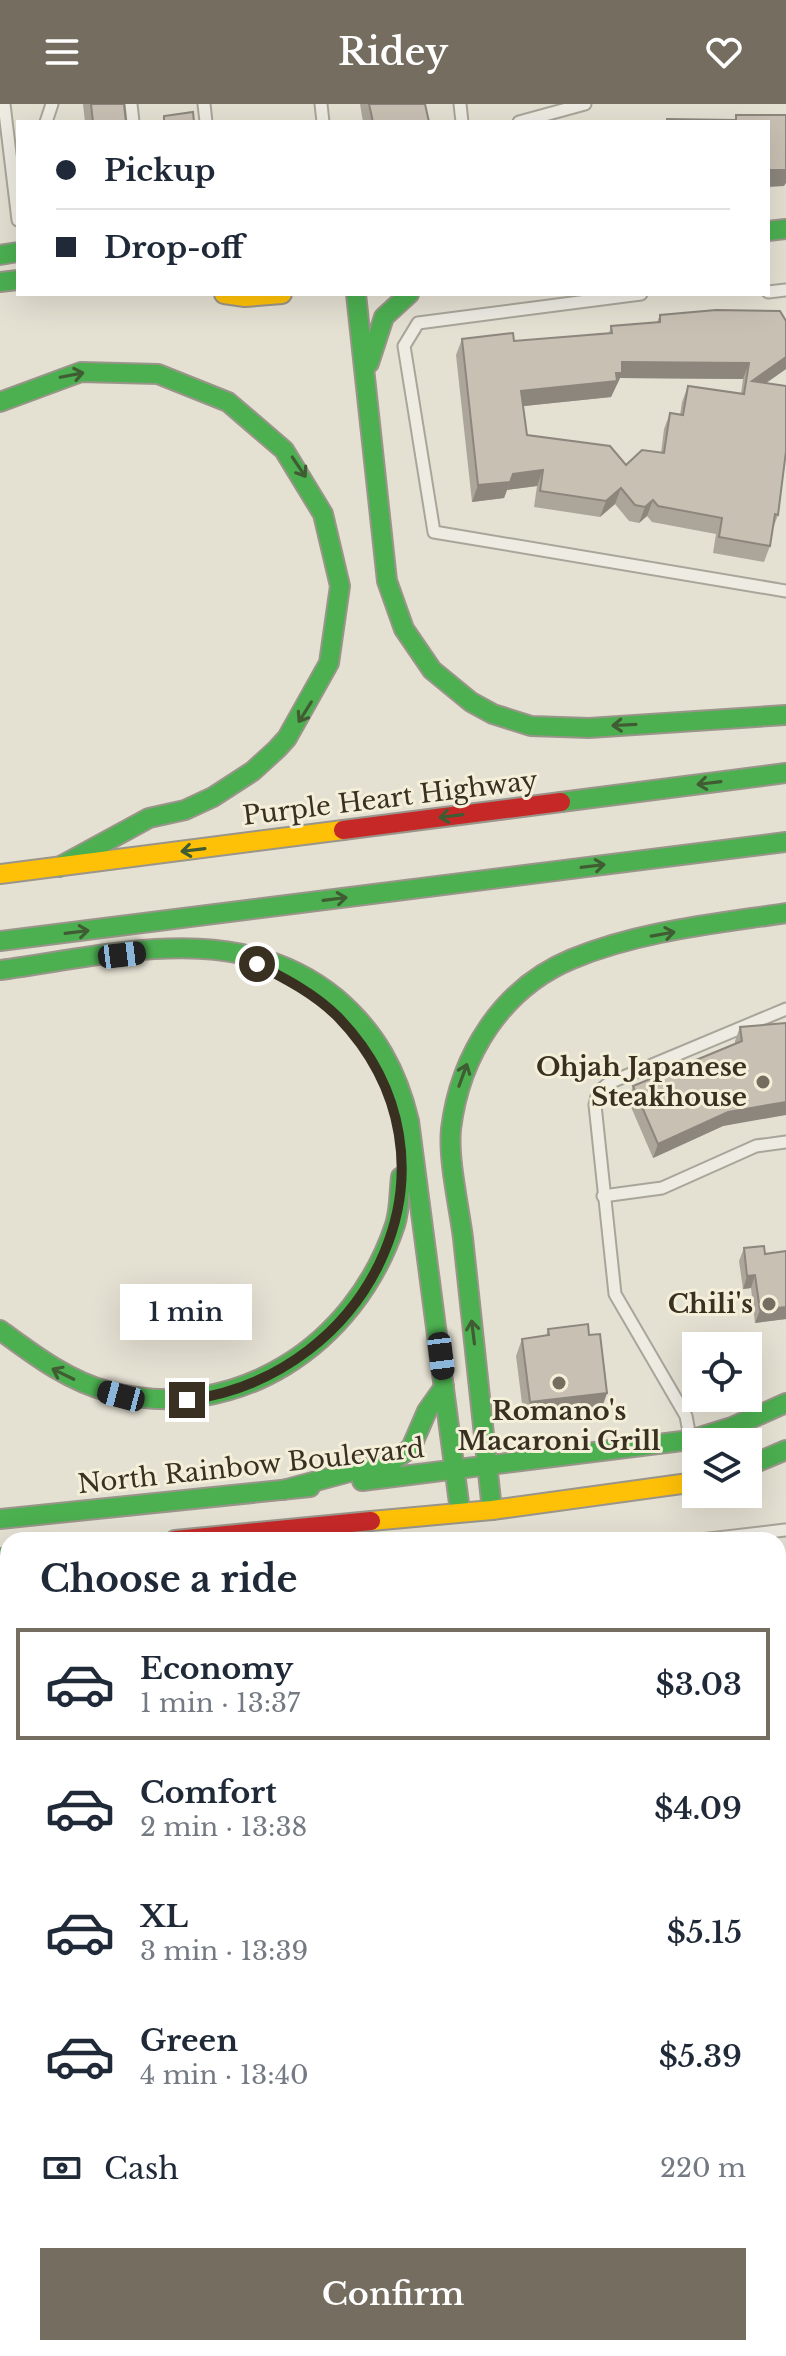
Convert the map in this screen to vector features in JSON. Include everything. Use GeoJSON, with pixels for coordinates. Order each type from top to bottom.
{"type":"FeatureCollection","features":[{"type":"Feature","properties":{"kind":"main road"},"geometry":{"type":"LineString","coordinates":[[356,296],[383,559],[391,603],[407,638],[428,667],[483,711],[519,724],[564,729],[786,715]]}},
{"type":"Feature","properties":{"kind":"main road"},"geometry":{"type":"LineString","coordinates":[[365,369],[372,359],[379,325],[387,313],[407,296]]}},
{"type":"Feature","properties":{"kind":"main road"},"geometry":{"type":"LineString","coordinates":[[0,402],[53,379],[118,370],[161,374],[223,397],[259,422],[302,471],[330,531],[338,574],[338,618],[329,662],[300,720],[272,754],[238,781],[204,801],[183,811],[152,817],[59,867]]}},
{"type":"Feature","properties":{"kind":"main road","name":"Purple Heart Highway"},"geometry":{"type":"LineString","coordinates":[[0,874],[786,773]]}},
{"type":"Feature","properties":{"kind":"main road"},"geometry":{"type":"LineString","coordinates":[[0,941],[786,842]]}},
{"type":"Feature","properties":{"kind":"main road"},"geometry":{"type":"LineString","coordinates":[[492,1510],[490,1465],[451,1131],[455,1096],[468,1060],[487,1025],[518,992],[554,965],[597,947],[786,913]]}},
{"type":"Feature","properties":{"kind":"main road"},"geometry":{"type":"LineString","coordinates":[[0,970],[174,949],[257,954],[313,982],[356,1016],[385,1053],[400,1086],[413,1136],[460,1511]]}},
{"type":"Feature","properties":{"kind":"main road"},"geometry":{"type":"LineString","coordinates":[[0,1330],[37,1361],[99,1390],[146,1399],[197,1398],[251,1386],[293,1364],[344,1319],[370,1282],[396,1221],[401,1175],[397,1134],[382,1084],[356,1038],[315,997],[289,980],[221,950]]}},
{"type":"Feature","properties":{"kind":"main road"},"geometry":{"type":"LineString","coordinates":[[283,1490],[394,1460],[411,1448],[427,1411],[444,1387]]}},
{"type":"Feature","properties":{"kind":"main road","name":"North Rainbow Boulevard"},"geometry":{"type":"LineString","coordinates":[[729,1428],[786,1403]]}},
{"type":"Feature","properties":{"kind":"main road","name":"North Rainbow Boulevard"},"geometry":{"type":"LineString","coordinates":[[0,1519],[283,1490],[682,1441]]}},
{"type":"Feature","properties":{"kind":"main road"},"geometry":{"type":"LineString","coordinates":[[762,1460],[786,1450]]}},
{"type":"Feature","properties":{"kind":"main road"},"geometry":{"type":"LineString","coordinates":[[262,1532],[492,1510],[682,1484]]}},
{"type":"Feature","properties":{"kind":"lane"},"geometry":{"type":"LineString","coordinates":[[0,192],[16,190],[13,138],[4,104]]}},
{"type":"Feature","properties":{"kind":"lane"},"geometry":{"type":"LineString","coordinates":[[526,120],[585,104]]}},
{"type":"Feature","properties":{"kind":"lane"},"geometry":{"type":"LineString","coordinates":[[626,296],[418,323],[404,346],[434,532],[786,591]]}},
{"type":"Feature","properties":{"kind":"lane"},"geometry":{"type":"LineString","coordinates":[[688,1428],[686,1416],[615,1294],[595,1105],[598,1092],[609,1083],[786,1009]]}},
{"type":"Feature","properties":{"kind":"lane"},"geometry":{"type":"LineString","coordinates":[[603,1196],[662,1188],[756,1146],[786,1142]]}},
{"type":"Feature","properties":{"kind":"building"},"geometry":{"type":"Polygon","coordinates":[[[91,104],[124,104],[126,120],[93,120],[91,104]]]}},
{"type":"Feature","properties":{"kind":"building"},"geometry":{"type":"Polygon","coordinates":[[[369,104],[425,104],[429,120],[373,120],[369,104]]]}},
{"type":"Feature","properties":{"kind":"building"},"geometry":{"type":"Polygon","coordinates":[[[193,112],[194,120],[164,120],[164,116],[193,112]]]}},
{"type":"Feature","properties":{"kind":"building"},"geometry":{"type":"Polygon","coordinates":[[[736,115],[786,115],[786,170],[770,170],[770,120],[736,120],[736,115]]]}},
{"type":"Feature","properties":{"kind":"building"},"geometry":{"type":"Polygon","coordinates":[[[716,310],[780,311],[786,321],[786,357],[752,381],[786,386],[786,451],[778,515],[775,514],[770,546],[719,537],[722,518],[658,506],[653,500],[645,507],[635,505],[621,488],[606,501],[540,491],[543,470],[513,474],[510,482],[478,485],[462,339],[513,333],[514,341],[612,333],[611,326],[660,322],[660,315],[716,310]],[[622,362],[622,373],[616,373],[617,381],[521,391],[527,435],[610,446],[626,465],[642,450],[664,453],[670,413],[683,415],[688,386],[744,394],[749,363],[622,362]]]}},
{"type":"Feature","properties":{"kind":"building"},"geometry":{"type":"Polygon","coordinates":[[[786,1023],[786,1102],[728,1112],[658,1144],[633,1086],[742,1041],[740,1027],[786,1023]]]}},
{"type":"Feature","properties":{"kind":"building","name":"Chili's"},"geometry":{"type":"Polygon","coordinates":[[[764,1246],[765,1254],[786,1251],[786,1307],[760,1310],[755,1275],[747,1276],[744,1248],[764,1246]]]}},
{"type":"Feature","properties":{"kind":"building","name":"Romano's Macaroni Grill"},"geometry":{"type":"Polygon","coordinates":[[[588,1324],[589,1335],[600,1334],[607,1393],[530,1402],[522,1339],[549,1335],[548,1329],[588,1324]]]}},
{"type":"Feature","properties":{"kind":"traffic: fast"},"geometry":{"type":"LineString","coordinates":[[770,231],[786,229]]}},
{"type":"Feature","properties":{"kind":"traffic: fast"},"geometry":{"type":"LineString","coordinates":[[0,255],[16,252]]}},
{"type":"Feature","properties":{"kind":"traffic: fast"},"geometry":{"type":"LineString","coordinates":[[0,282],[16,280]]}},
{"type":"Feature","properties":{"kind":"traffic: fast"},"geometry":{"type":"LineString","coordinates":[[356,296],[387,581],[404,629],[432,670],[471,702],[493,714],[531,726],[589,728],[786,715]]}},
{"type":"Feature","properties":{"kind":"traffic: fast"},"geometry":{"type":"LineString","coordinates":[[369,363],[384,317],[407,296]]}},
{"type":"Feature","properties":{"kind":"traffic: fast"},"geometry":{"type":"LineString","coordinates":[[0,402],[81,372],[158,374],[228,402],[284,450],[323,514],[340,586],[329,663],[287,738],[277,749],[253,771],[213,797],[185,810],[149,818],[59,867]]}},
{"type":"Feature","properties":{"kind":"traffic: fast"},"geometry":{"type":"LineString","coordinates":[[561,802],[786,773]]}},
{"type":"Feature","properties":{"kind":"traffic: fast"},"geometry":{"type":"LineString","coordinates":[[0,941],[786,842]]}},
{"type":"Feature","properties":{"kind":"traffic: fast"},"geometry":{"type":"LineString","coordinates":[[492,1510],[450,1141],[456,1102],[475,1050],[505,1006],[525,987],[572,959],[651,935],[786,913]]}},
{"type":"Feature","properties":{"kind":"traffic: fast"},"geometry":{"type":"LineString","coordinates":[[0,970],[130,951],[174,948],[217,950],[258,958],[298,973],[336,998],[363,1025],[391,1069],[409,1121],[460,1511]]}},
{"type":"Feature","properties":{"kind":"traffic: fast"},"geometry":{"type":"LineString","coordinates":[[0,1330],[66,1374],[110,1392],[157,1399],[202,1396],[245,1385],[285,1366],[321,1339],[351,1306],[376,1268],[395,1225],[401,1177]]}},
{"type":"Feature","properties":{"kind":"traffic: fast"},"geometry":{"type":"LineString","coordinates":[[283,1490],[394,1460],[411,1448],[427,1411],[444,1387]]}},
{"type":"Feature","properties":{"kind":"traffic: fast"},"geometry":{"type":"LineString","coordinates":[[362,1481],[690,1440],[732,1427],[786,1403]]}},
{"type":"Feature","properties":{"kind":"traffic: fast"},"geometry":{"type":"LineString","coordinates":[[762,1460],[786,1450]]}},
{"type":"Feature","properties":{"kind":"traffic: fast"},"geometry":{"type":"LineString","coordinates":[[0,1519],[310,1487]]}},
{"type":"Feature","properties":{"kind":"traffic: slow"},"geometry":{"type":"LineString","coordinates":[[238,296],[257,296]]}},
{"type":"Feature","properties":{"kind":"traffic: slow"},"geometry":{"type":"LineString","coordinates":[[0,874],[343,830]]}},
{"type":"Feature","properties":{"kind":"traffic: slow"},"geometry":{"type":"LineString","coordinates":[[371,1521],[492,1510],[682,1484]]}},
{"type":"Feature","properties":{"kind":"traffic: jam"},"geometry":{"type":"LineString","coordinates":[[343,830],[561,802]]}},
{"type":"Feature","properties":{"kind":"traffic: jam"},"geometry":{"type":"LineString","coordinates":[[258,1532],[371,1521]]}},
{"type":"Feature","properties":{"kind":"place","name":"Ohjah Japanese Steakhouse"},"geometry":{"type":"Point","coordinates":[763,1082]}},
{"type":"Feature","properties":{"kind":"place","name":"Chili's"},"geometry":{"type":"Point","coordinates":[769,1304]}},
{"type":"Feature","properties":{"kind":"place","name":"Romano's Macaroni Grill"},"geometry":{"type":"Point","coordinates":[559,1383]}},
{"type":"Feature","properties":{"kind":"route"},"geometry":{"type":"LineString","coordinates":[[187,1400],[251,1386],[309,1352],[344,1319],[370,1282],[396,1221],[400,1154],[382,1084],[356,1038],[337,1016],[289,980],[257,964]]}}]}
